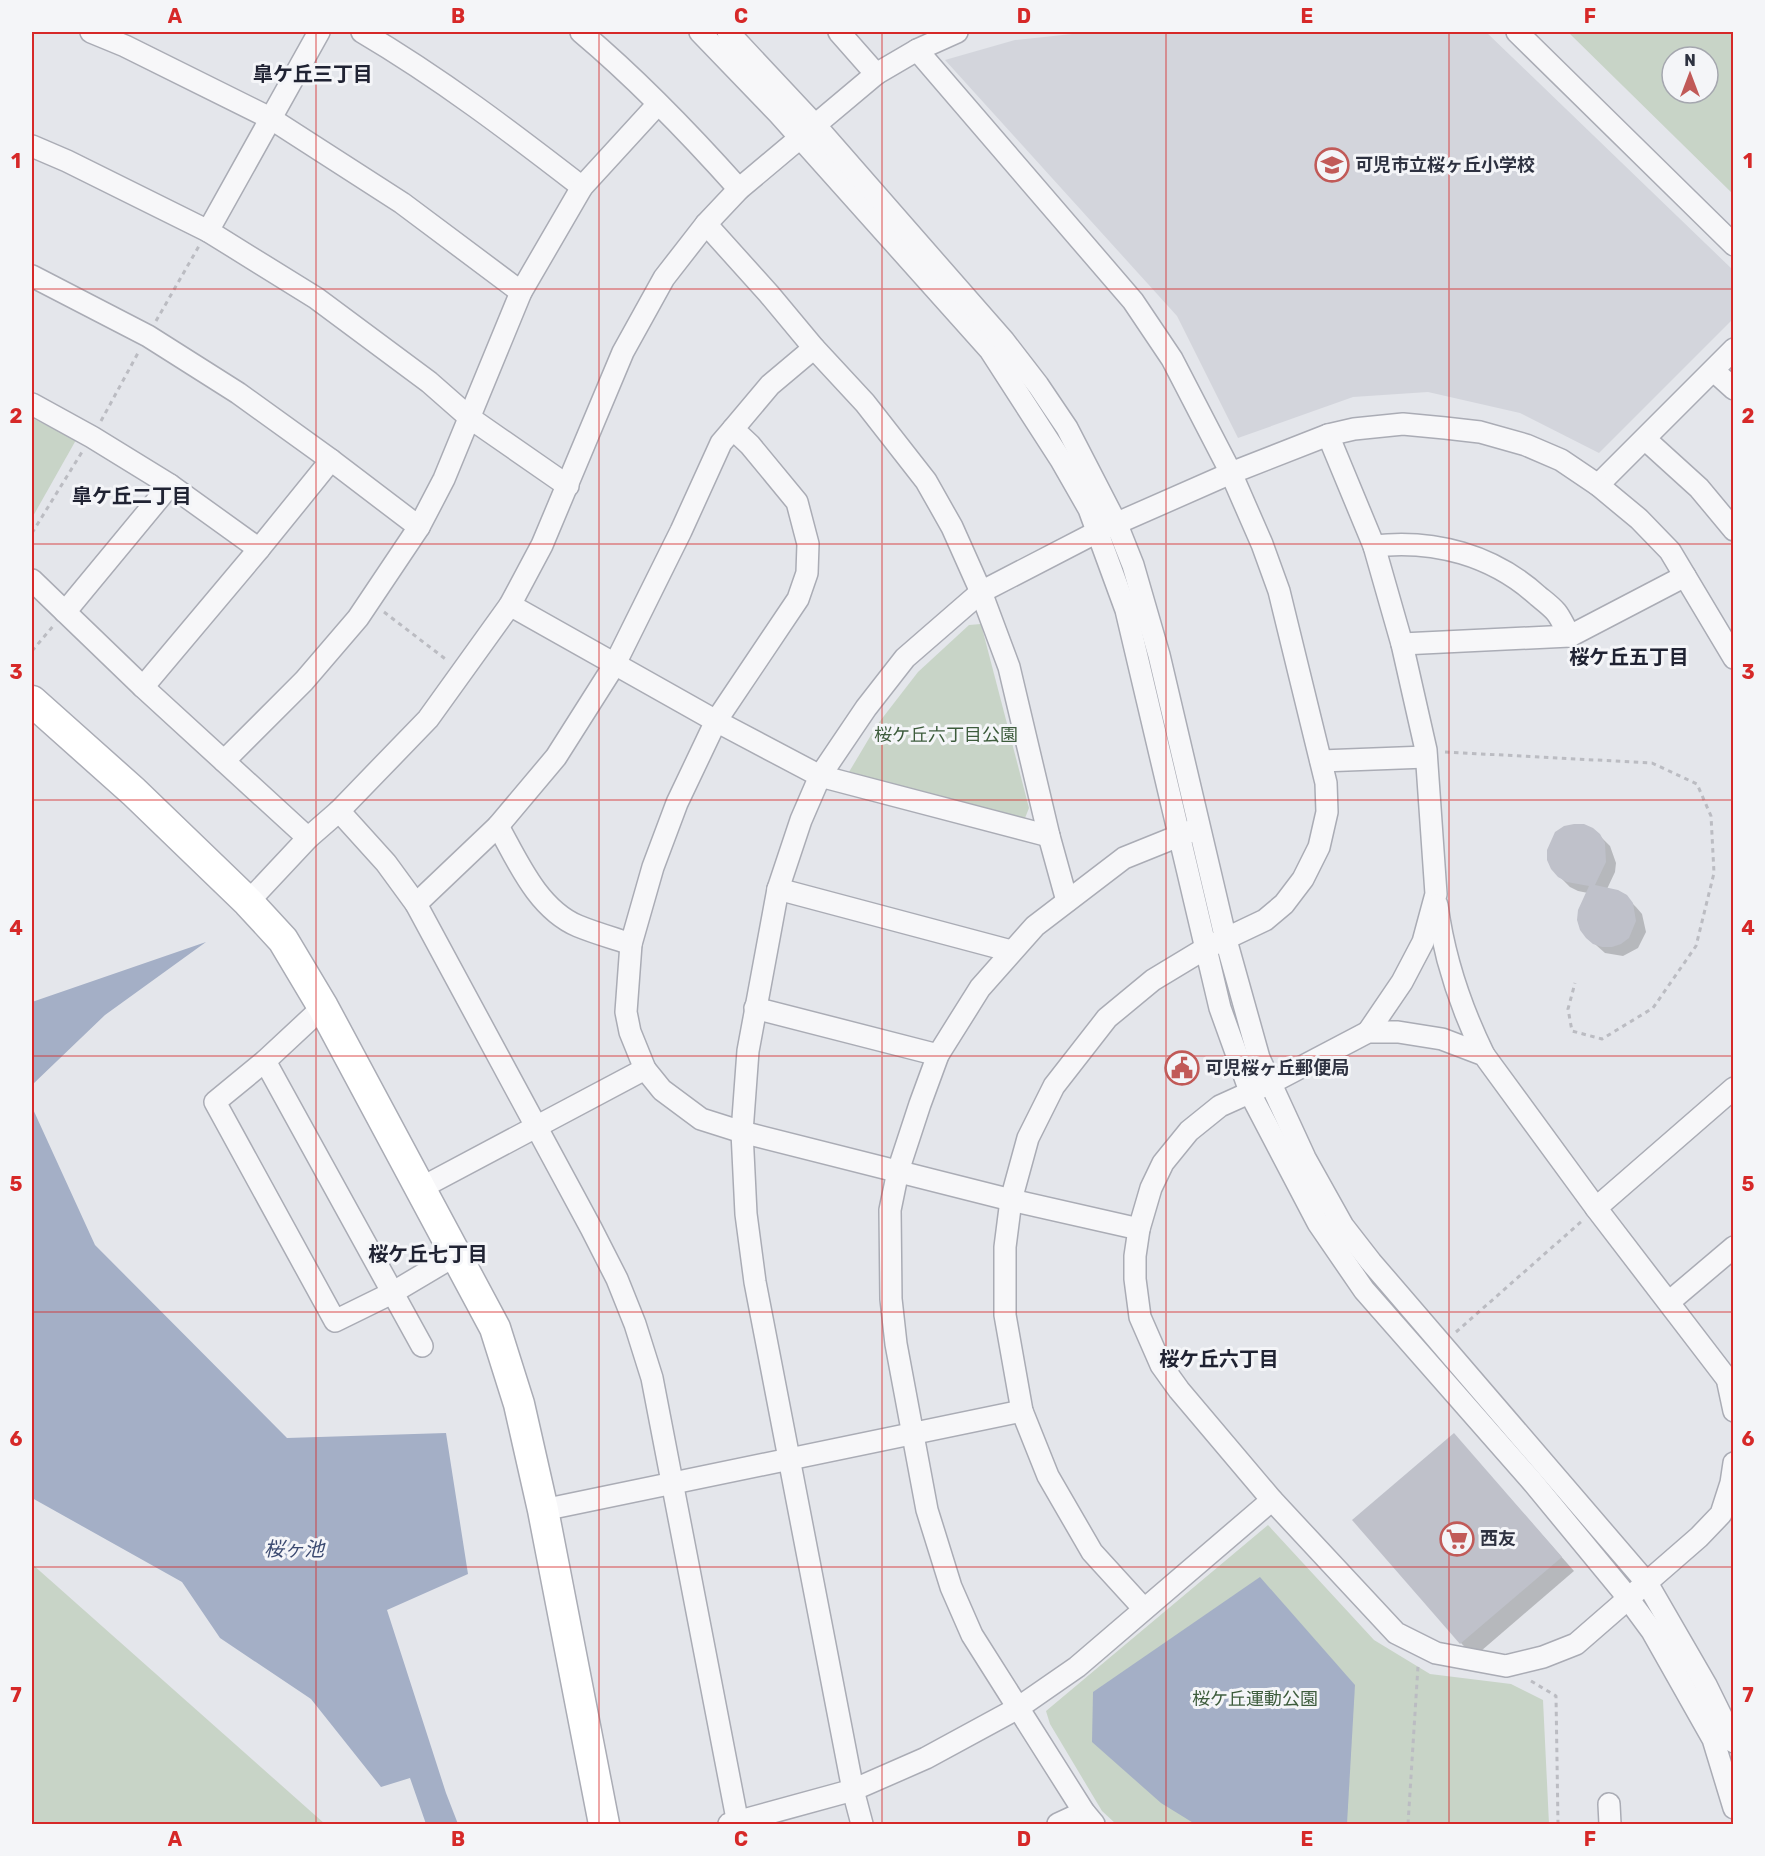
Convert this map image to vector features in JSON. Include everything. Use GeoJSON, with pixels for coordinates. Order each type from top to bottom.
{"type":"FeatureCollection","features":[{"type":"Feature","properties":{"kind":"street"},"geometry":{"type":"LineString","coordinates":[[91,32],[125,46],[270,118],[402,203],[521,292]]}},
{"type":"Feature","properties":{"kind":"street"},"geometry":{"type":"LineString","coordinates":[[208,231],[319,32]]}},
{"type":"Feature","properties":{"kind":"street"},"geometry":{"type":"LineString","coordinates":[[362,32],[406,57],[488,114],[582,187]]}},
{"type":"Feature","properties":{"kind":"street"},"geometry":{"type":"LineString","coordinates":[[581,32],[630,74],[680,124],[739,189]]}},
{"type":"Feature","properties":{"kind":"street"},"geometry":{"type":"LineString","coordinates":[[700,32],[808,131]]}},
{"type":"Feature","properties":{"kind":"street"},"geometry":{"type":"LineString","coordinates":[[728,32],[808,131],[1004,341],[1038,384],[1066,428],[1107,529],[1220,1008],[1250,1091],[1318,1223],[1365,1290],[1531,1480],[1629,1599],[1652,1631],[1713,1739],[1734,1808]]}},
{"type":"Feature","properties":{"kind":"street"},"geometry":{"type":"LineString","coordinates":[[839,32],[876,74]]}},
{"type":"Feature","properties":{"kind":"street"},"geometry":{"type":"LineString","coordinates":[[248,902],[308,838],[339,811],[428,719],[510,605],[542,544],[568,486],[623,352],[664,278],[706,224],[739,189],[876,74],[917,50],[957,32]]}},
{"type":"Feature","properties":{"kind":"street"},"geometry":{"type":"LineString","coordinates":[[1517,32],[1734,245]]}},
{"type":"Feature","properties":{"kind":"street"},"geometry":{"type":"LineString","coordinates":[[917,50],[1132,301],[1172,358],[1232,473],[1262,544],[1279,591],[1326,783],[1327,812],[1319,847],[1303,879],[1284,904],[1265,920],[1206,948],[1153,980],[1107,1018],[1054,1086],[1028,1138],[1011,1200],[1005,1247],[1005,1315],[1022,1411],[1048,1476],[1092,1552],[1144,1609]]}},
{"type":"Feature","properties":{"kind":"street"},"geometry":{"type":"LineString","coordinates":[[224,761],[304,681],[370,602],[419,527],[444,479],[521,292],[582,187],[658,104]]}},
{"type":"Feature","properties":{"kind":"street"},"geometry":{"type":"LineString","coordinates":[[32,146],[208,231],[316,298],[429,382],[470,418],[568,486]]}},
{"type":"Feature","properties":{"kind":"street"},"geometry":{"type":"LineString","coordinates":[[706,224],[865,403],[926,481],[951,527],[981,592],[1009,667],[1049,836],[1067,900]]}},
{"type":"Feature","properties":{"kind":"street"},"geometry":{"type":"LineString","coordinates":[[32,276],[148,336],[238,393],[419,527]]}},
{"type":"Feature","properties":{"kind":"street"},"geometry":{"type":"LineString","coordinates":[[416,904],[498,826],[556,757],[615,664],[681,531],[721,443],[770,385],[814,348]]}},
{"type":"Feature","properties":{"kind":"street"},"geometry":{"type":"LineString","coordinates":[[1598,485],[1734,349]]}},
{"type":"Feature","properties":{"kind":"street"},"geometry":{"type":"LineString","coordinates":[[1714,371],[1734,389]]}},
{"type":"Feature","properties":{"kind":"street"},"geometry":{"type":"LineString","coordinates":[[32,404],[92,437],[170,485],[259,549]]}},
{"type":"Feature","properties":{"kind":"street"},"geometry":{"type":"LineString","coordinates":[[862,1824],[853,1790],[755,1282],[748,1238],[742,1132],[748,1052],[778,889],[801,820],[820,776],[866,708],[905,658],[981,592],[1107,529],[1232,473],[1328,435],[1354,429],[1403,424],[1480,432],[1526,445],[1561,460],[1598,485],[1639,519],[1670,551],[1734,658]]}},
{"type":"Feature","properties":{"kind":"street"},"geometry":{"type":"LineString","coordinates":[[733,429],[750,445],[797,502],[808,544],[807,573],[798,599],[716,722],[673,813],[652,867],[631,944],[626,1012],[630,1032],[645,1069],[662,1090],[701,1119],[742,1132],[1011,1200],[1139,1229]]}},
{"type":"Feature","properties":{"kind":"street"},"geometry":{"type":"LineString","coordinates":[[1328,435],[1374,546],[1402,644],[1426,754],[1435,896],[1441,941],[1468,1023],[1484,1055],[1596,1208],[1731,1385],[1734,1411]]}},
{"type":"Feature","properties":{"kind":"street"},"geometry":{"type":"LineString","coordinates":[[1645,439],[1699,488],[1734,530]]}},
{"type":"Feature","properties":{"kind":"street"},"geometry":{"type":"LineString","coordinates":[[143,687],[331,460]]}},
{"type":"Feature","properties":{"kind":"street"},"geometry":{"type":"LineString","coordinates":[[64,612],[170,485]]}},
{"type":"Feature","properties":{"kind":"street"},"geometry":{"type":"LineString","coordinates":[[1107,529],[1132,565],[1159,655],[1253,1040],[1305,1158],[1343,1226],[1371,1262],[1647,1583],[1706,1685],[1734,1742]]}},
{"type":"Feature","properties":{"kind":"street"},"geometry":{"type":"LineString","coordinates":[[1374,546],[1398,544],[1421,546],[1480,558],[1505,571],[1529,588],[1556,612],[1570,636]]}},
{"type":"Feature","properties":{"kind":"street"},"geometry":{"type":"LineString","coordinates":[[1402,644],[1570,636],[1685,576]]}},
{"type":"Feature","properties":{"kind":"street"},"geometry":{"type":"LineString","coordinates":[[32,580],[143,687],[308,838]]}},
{"type":"Feature","properties":{"kind":"street"},"geometry":{"type":"LineString","coordinates":[[510,605],[716,722],[820,776],[1049,836]]}},
{"type":"Feature","properties":{"kind":"street"},"geometry":{"type":"LineString","coordinates":[[32,701],[134,792],[248,902],[283,940],[323,1007],[495,1328],[519,1404],[543,1510],[604,1824]]}},
{"type":"Feature","properties":{"kind":"street"},"geometry":{"type":"LineString","coordinates":[[1321,761],[1426,754]]}},
{"type":"Feature","properties":{"kind":"street"},"geometry":{"type":"LineString","coordinates":[[339,811],[387,863],[416,904],[591,1228],[617,1279],[635,1324],[652,1378],[735,1824],[853,1790],[926,1758],[1018,1708],[1077,1667],[1272,1500]]}},
{"type":"Feature","properties":{"kind":"street"},"geometry":{"type":"LineString","coordinates":[[498,826],[534,888],[562,917],[576,926],[631,944]]}},
{"type":"Feature","properties":{"kind":"street"},"geometry":{"type":"LineString","coordinates":[[1058,1824],[1089,1818],[972,1635],[951,1587],[927,1510],[896,1344],[891,1299],[890,1210],[898,1171],[938,1055],[980,988],[1035,926],[1124,858],[1200,828]]}},
{"type":"Feature","properties":{"kind":"street"},"geometry":{"type":"LineString","coordinates":[[778,889],[1011,951]]}},
{"type":"Feature","properties":{"kind":"street"},"geometry":{"type":"LineString","coordinates":[[1368,1032],[1402,982],[1423,942],[1435,896]]}},
{"type":"Feature","properties":{"kind":"street"},"geometry":{"type":"LineString","coordinates":[[323,1007],[215,1102],[335,1321],[392,1293],[456,1255]]}},
{"type":"Feature","properties":{"kind":"street"},"geometry":{"type":"LineString","coordinates":[[755,1008],[938,1055]]}},
{"type":"Feature","properties":{"kind":"street"},"geometry":{"type":"LineString","coordinates":[[1484,1055],[1442,1038],[1398,1032],[1368,1032],[1220,1106],[1189,1131],[1163,1163],[1151,1188],[1139,1229],[1135,1256],[1135,1280],[1140,1317],[1161,1365],[1179,1390],[1272,1500],[1396,1633],[1420,1647],[1460,1659],[1506,1666],[1543,1657],[1576,1644],[1727,1512],[1734,1463]]}},
{"type":"Feature","properties":{"kind":"street"},"geometry":{"type":"LineString","coordinates":[[265,1060],[422,1346]]}},
{"type":"Feature","properties":{"kind":"street"},"geometry":{"type":"LineString","coordinates":[[419,1189],[645,1069]]}},
{"type":"Feature","properties":{"kind":"street"},"geometry":{"type":"LineString","coordinates":[[1596,1208],[1734,1088]]}},
{"type":"Feature","properties":{"kind":"street"},"geometry":{"type":"LineString","coordinates":[[1669,1302],[1734,1247]]}},
{"type":"Feature","properties":{"kind":"street"},"geometry":{"type":"LineString","coordinates":[[543,1510],[1022,1411]]}},
{"type":"Feature","properties":{"kind":"path"},"geometry":{"type":"LineString","coordinates":[[32,533],[92,437],[208,231]]}},
{"type":"Feature","properties":{"kind":"path"},"geometry":{"type":"LineString","coordinates":[[370,602],[463,672]]}},
{"type":"Feature","properties":{"kind":"path"},"geometry":{"type":"LineString","coordinates":[[32,651],[64,612]]}},
{"type":"Feature","properties":{"kind":"path"},"geometry":{"type":"LineString","coordinates":[[1426,754],[1652,763],[1697,784],[1711,816],[1714,873],[1696,946],[1653,1008],[1602,1039],[1572,1031],[1568,1009],[1575,983]]}},
{"type":"Feature","properties":{"kind":"path"},"geometry":{"type":"LineString","coordinates":[[1442,1345],[1596,1208]]}},
{"type":"Feature","properties":{"kind":"path"},"geometry":{"type":"LineString","coordinates":[[1408,1824],[1420,1647]]}},
{"type":"Feature","properties":{"kind":"path"},"geometry":{"type":"LineString","coordinates":[[1506,1666],[1556,1696],[1558,1824]]}},
{"type":"Feature","properties":{"kind":"shaded area","name":"可児市立桜ヶ丘小学校"},"geometry":{"type":"Polygon","coordinates":[[[1091,32],[1486,32],[1733,270],[1733,319],[1599,453],[1520,413],[1428,392],[1353,397],[1238,438],[1177,316],[945,60],[1015,40],[1091,32]]]}},
{"type":"Feature","properties":{"kind":"green space"},"geometry":{"type":"Polygon","coordinates":[[[1568,32],[1733,32],[1733,194],[1568,32]]]}},
{"type":"Feature","properties":{"kind":"green space"},"geometry":{"type":"Polygon","coordinates":[[[32,418],[76,440],[32,518],[32,418]]]}},
{"type":"Feature","properties":{"kind":"green space","name":"桜ケ丘六丁目公園"},"geometry":{"type":"Polygon","coordinates":[[[981,624],[1029,808],[1025,818],[849,772],[877,725],[918,672],[969,625],[981,624]]]}},
{"type":"Feature","properties":{"kind":"green space","name":"桜ケ丘運動公園"},"geometry":{"type":"Polygon","coordinates":[[[1268,1525],[1374,1640],[1430,1674],[1511,1684],[1543,1700],[1549,1824],[1116,1824],[1102,1811],[1050,1724],[1046,1711],[1268,1525]]]}},
{"type":"Feature","properties":{"kind":"green space"},"geometry":{"type":"Polygon","coordinates":[[[32,1564],[325,1824],[32,1824],[32,1564]]]}},
{"type":"Feature","properties":{"kind":"water"},"geometry":{"type":"Polygon","coordinates":[[[206,942],[105,1015],[32,1085],[32,1002],[206,942]]]}},
{"type":"Feature","properties":{"kind":"water","name":"桜ヶ池"},"geometry":{"type":"Polygon","coordinates":[[[32,1107],[95,1245],[287,1438],[446,1433],[468,1574],[387,1610],[458,1824],[426,1824],[410,1778],[381,1787],[311,1699],[220,1638],[182,1582],[32,1498],[32,1107]]]}},
{"type":"Feature","properties":{"kind":"water"},"geometry":{"type":"Polygon","coordinates":[[[1260,1577],[1355,1685],[1347,1824],[1195,1824],[1161,1803],[1092,1742],[1093,1692],[1260,1577]]]}},
{"type":"Feature","properties":{"kind":"building"},"geometry":{"type":"Polygon","coordinates":[[[1584,824],[1593,828],[1605,843],[1606,862],[1595,885],[1618,890],[1627,895],[1633,903],[1636,921],[1629,938],[1621,944],[1602,947],[1586,938],[1577,920],[1578,910],[1589,886],[1567,882],[1558,877],[1547,860],[1547,850],[1555,832],[1564,826],[1584,824]]]}},
{"type":"Feature","properties":{"kind":"building","name":"西友"},"geometry":{"type":"Polygon","coordinates":[[[1454,1433],[1562,1557],[1460,1644],[1352,1520],[1454,1433]]]}},
{"type":"Feature","properties":{"kind":"place","name":"可児市立桜ヶ丘小学校"},"geometry":{"type":"Point","coordinates":[1332,165]}},
{"type":"Feature","properties":{"kind":"place","name":"可児桜ヶ丘郵便局"},"geometry":{"type":"Point","coordinates":[1182,1068]}},
{"type":"Feature","properties":{"kind":"place","name":"西友"},"geometry":{"type":"Point","coordinates":[1457,1539]}},
{"type":"Feature","properties":{"kind":"district","name":"皐ケ丘三丁目"},"geometry":{"type":"Point","coordinates":[313,74]}},
{"type":"Feature","properties":{"kind":"district","name":"皐ケ丘二丁目"},"geometry":{"type":"Point","coordinates":[132,496]}},
{"type":"Feature","properties":{"kind":"district","name":"桜ケ丘五丁目"},"geometry":{"type":"Point","coordinates":[1629,657]}},
{"type":"Feature","properties":{"kind":"district","name":"桜ケ丘七丁目"},"geometry":{"type":"Point","coordinates":[428,1254]}},
{"type":"Feature","properties":{"kind":"district","name":"桜ケ丘六丁目"},"geometry":{"type":"Point","coordinates":[1219,1359]}}]}
